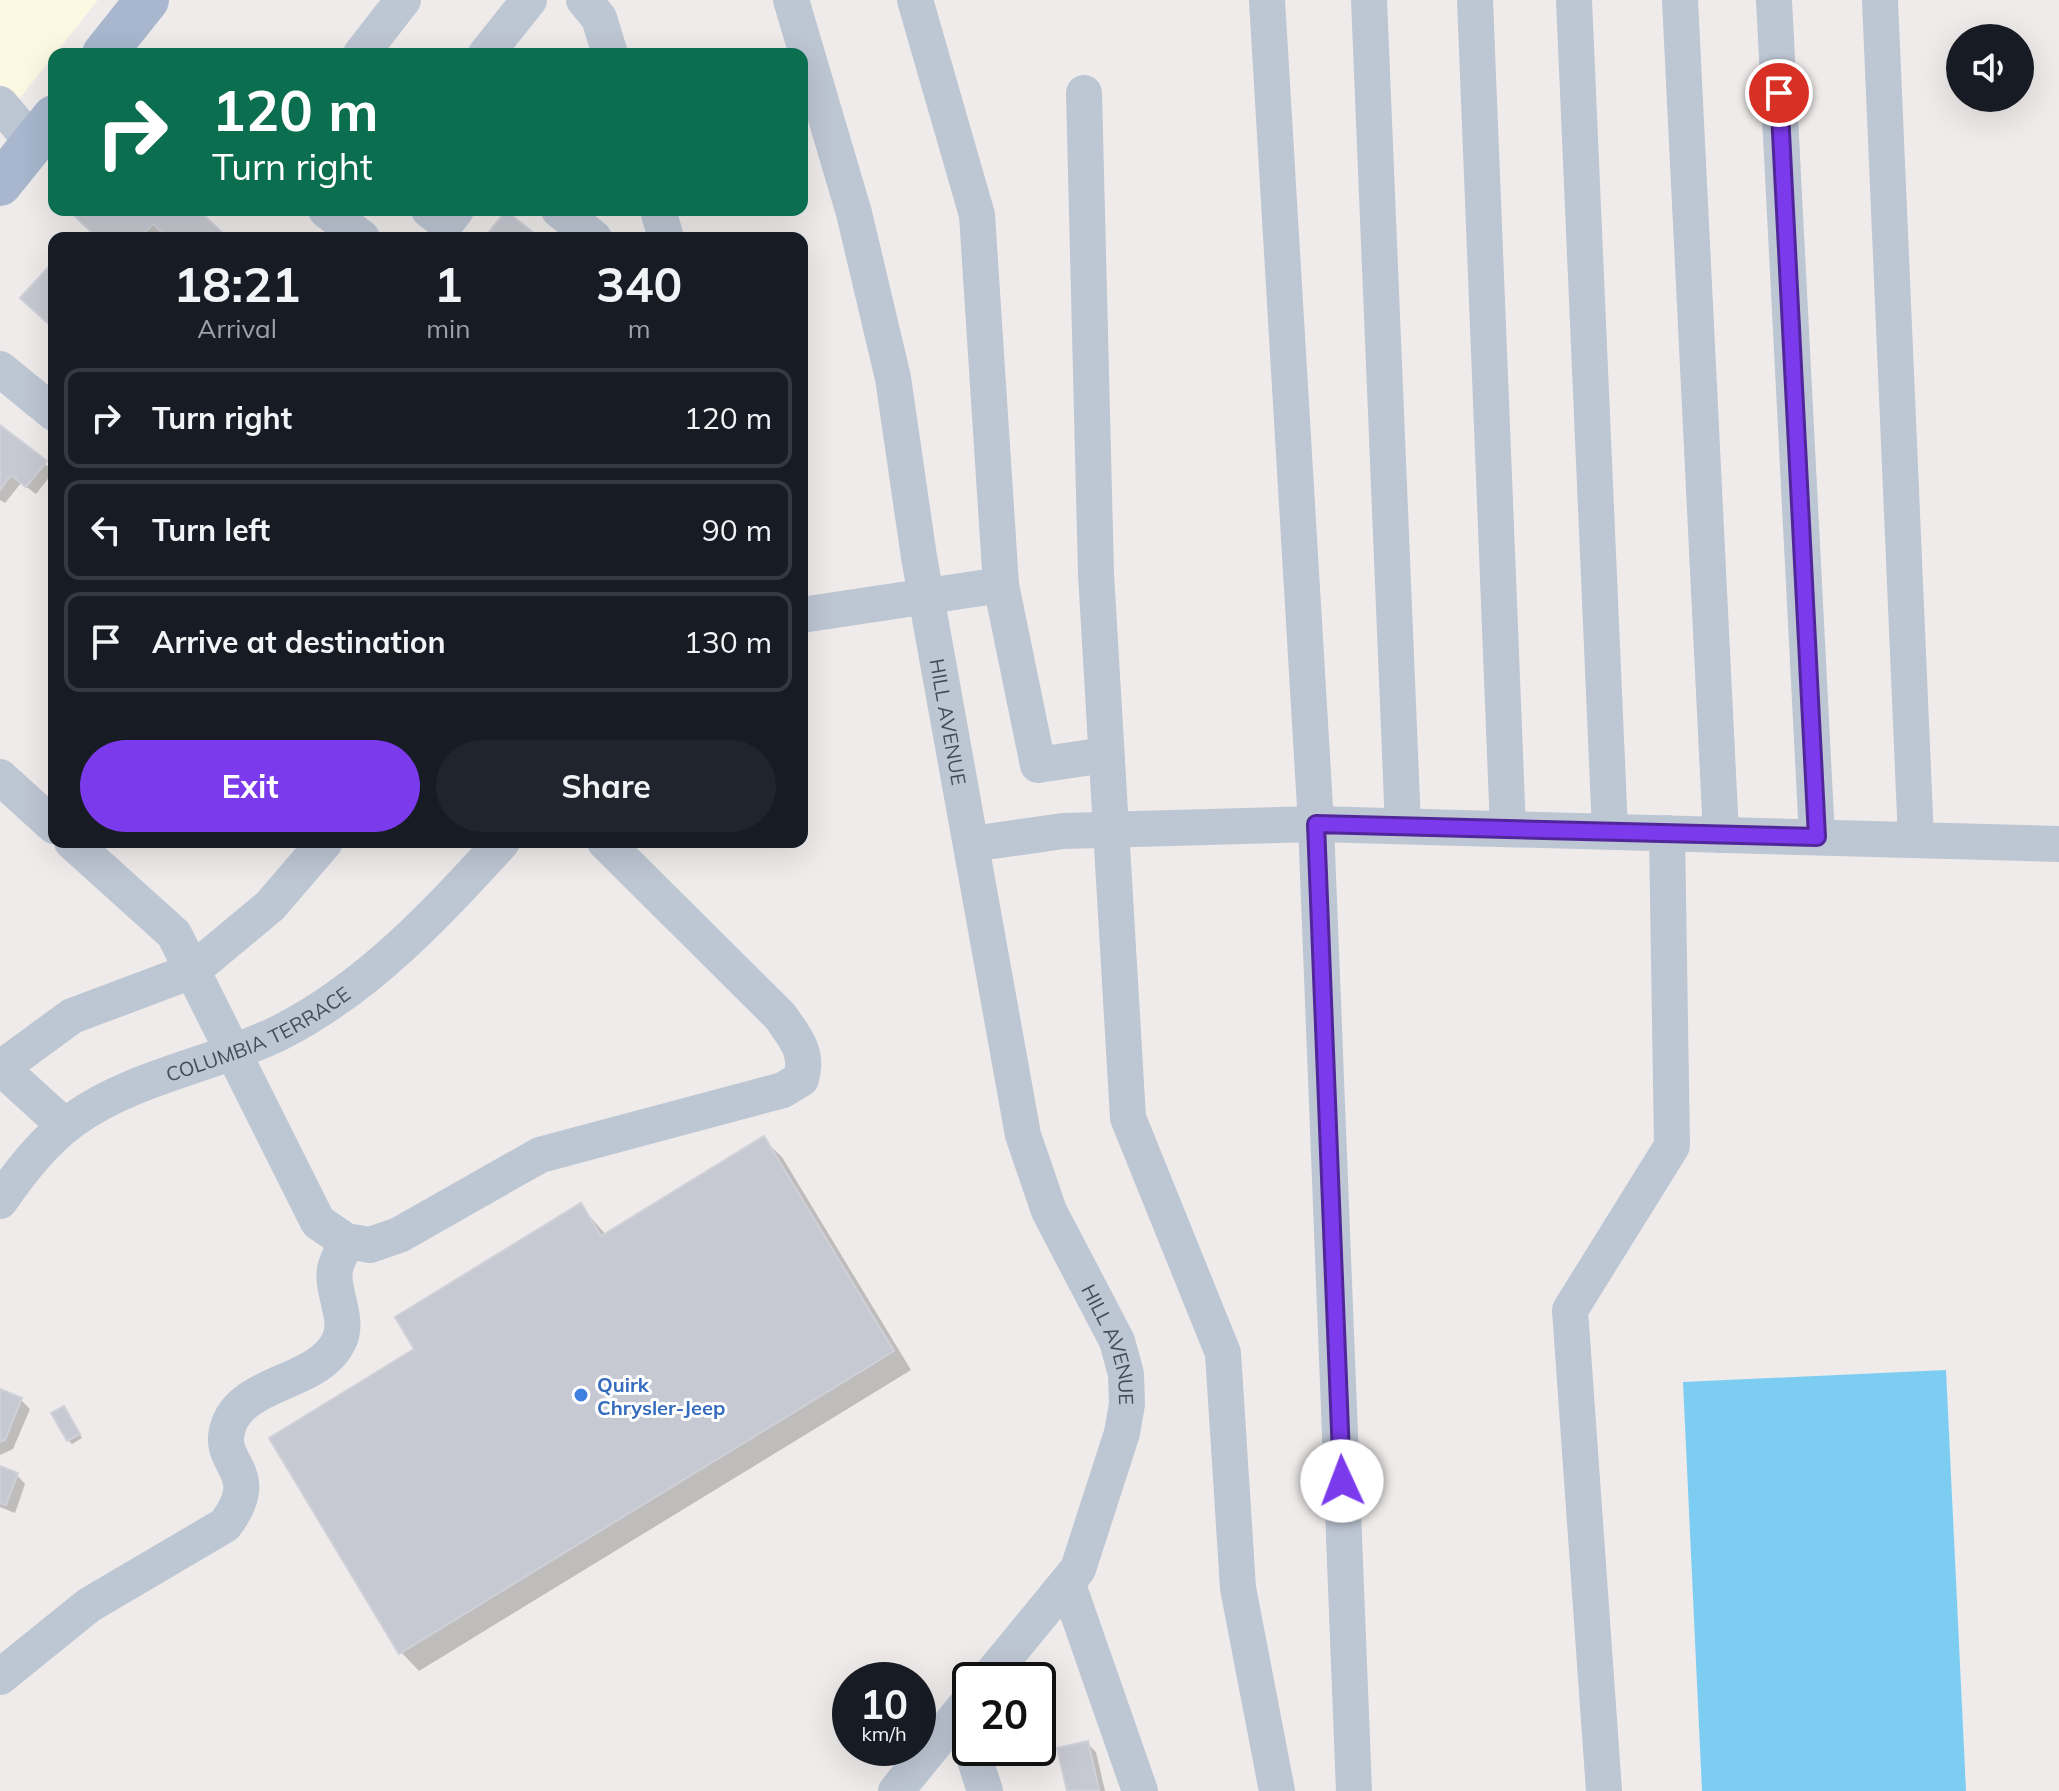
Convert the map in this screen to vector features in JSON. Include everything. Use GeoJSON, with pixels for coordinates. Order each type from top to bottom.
{"type":"FeatureCollection","features":[{"type":"Feature","properties":{"kind":"main road"},"geometry":{"type":"LineString","coordinates":[[109,48],[147,0]]}},
{"type":"Feature","properties":{"kind":"main road"},"geometry":{"type":"LineString","coordinates":[[0,184],[44,130]]}},
{"type":"Feature","properties":{"kind":"street"},"geometry":{"type":"LineString","coordinates":[[366,48],[403,0]]}},
{"type":"Feature","properties":{"kind":"street"},"geometry":{"type":"LineString","coordinates":[[491,48],[529,0]]}},
{"type":"Feature","properties":{"kind":"street"},"geometry":{"type":"LineString","coordinates":[[584,0],[599,18],[608,48]]}},
{"type":"Feature","properties":{"kind":"street","name":"HILL AVENUE"},"geometry":{"type":"LineString","coordinates":[[791,0],[805,48]]}},
{"type":"Feature","properties":{"kind":"street"},"geometry":{"type":"LineString","coordinates":[[915,0],[977,215],[1001,585],[1038,765],[1105,755]]}},
{"type":"Feature","properties":{"kind":"street"},"geometry":{"type":"LineString","coordinates":[[1267,0],[1316,824],[1354,1791]]}},
{"type":"Feature","properties":{"kind":"street"},"geometry":{"type":"LineString","coordinates":[[1369,0],[1403,826]]}},
{"type":"Feature","properties":{"kind":"street"},"geometry":{"type":"LineString","coordinates":[[1475,0],[1508,829]]}},
{"type":"Feature","properties":{"kind":"street"},"geometry":{"type":"LineString","coordinates":[[1574,0],[1610,831]]}},
{"type":"Feature","properties":{"kind":"street"},"geometry":{"type":"LineString","coordinates":[[1680,0],[1721,835]]}},
{"type":"Feature","properties":{"kind":"street"},"geometry":{"type":"LineString","coordinates":[[1774,0],[1817,837]]}},
{"type":"Feature","properties":{"kind":"street"},"geometry":{"type":"LineString","coordinates":[[1880,0],[1916,840]]}},
{"type":"Feature","properties":{"kind":"street","name":"HILL AVENUE"},"geometry":{"type":"LineString","coordinates":[[808,57],[854,213],[884,335],[926,595],[1023,1135],[1049,1211],[1117,1341],[1126,1374],[1127,1404],[1122,1433],[1084,1554],[1068,1585],[1002,1662]]}},
{"type":"Feature","properties":{"kind":"street"},"geometry":{"type":"LineString","coordinates":[[1084,93],[1096,574],[1128,1118],[1223,1353],[1238,1588],[1277,1791]]}},
{"type":"Feature","properties":{"kind":"street"},"geometry":{"type":"LineString","coordinates":[[0,104],[44,130]]}},
{"type":"Feature","properties":{"kind":"street"},"geometry":{"type":"LineString","coordinates":[[437,216],[446,223],[451,216]]}},
{"type":"Feature","properties":{"kind":"street"},"geometry":{"type":"LineString","coordinates":[[566,216],[586,232]]}},
{"type":"Feature","properties":{"kind":"street"},"geometry":{"type":"LineString","coordinates":[[0,369],[48,408]]}},
{"type":"Feature","properties":{"kind":"street"},"geometry":{"type":"LineString","coordinates":[[808,614],[1001,585]]}},
{"type":"Feature","properties":{"kind":"street"},"geometry":{"type":"LineString","coordinates":[[0,777],[48,819]]}},
{"type":"Feature","properties":{"kind":"street"},"geometry":{"type":"LineString","coordinates":[[972,844],[1043,832],[1316,824],[2059,844]]}},
{"type":"Feature","properties":{"kind":"street"},"geometry":{"type":"LineString","coordinates":[[1604,1791],[1570,1310],[1672,1146],[1667,833]]}},
{"type":"Feature","properties":{"kind":"street"},"geometry":{"type":"LineString","coordinates":[[80,848],[174,934],[318,1222],[346,1241],[370,1245],[399,1235],[540,1155],[783,1090],[801,1079],[805,1064],[800,1043],[780,1016],[611,848]]}},
{"type":"Feature","properties":{"kind":"street"},"geometry":{"type":"LineString","coordinates":[[65,1126],[1,1067],[72,1016],[192,971],[270,906],[320,848]]}},
{"type":"Feature","properties":{"kind":"street","name":"COLUMBIA TERRACE"},"geometry":{"type":"LineString","coordinates":[[0,1201],[31,1159],[65,1126],[113,1097],[233,1053],[304,1019],[375,968],[430,921],[497,848]]}},
{"type":"Feature","properties":{"kind":"street"},"geometry":{"type":"LineString","coordinates":[[0,1677],[89,1605],[225,1525],[241,1504],[242,1479],[227,1449],[228,1425],[240,1406],[323,1360],[340,1341],[342,1321],[335,1270],[346,1241]]}},
{"type":"Feature","properties":{"kind":"street"},"geometry":{"type":"LineString","coordinates":[[1068,1585],[1140,1791]]}},
{"type":"Feature","properties":{"kind":"street"},"geometry":{"type":"LineString","coordinates":[[896,1791],[952,1740]]}},
{"type":"Feature","properties":{"kind":"street"},"geometry":{"type":"LineString","coordinates":[[978,1766],[985,1791]]}},
{"type":"Feature","properties":{"kind":"shaded area"},"geometry":{"type":"Polygon","coordinates":[[[0,0],[98,0],[60,48],[48,48],[48,63],[0,123],[0,0]]]}},
{"type":"Feature","properties":{"kind":"water"},"geometry":{"type":"Polygon","coordinates":[[[1946,1370],[1966,1791],[1702,1791],[1683,1382],[1946,1370]]]}},
{"type":"Feature","properties":{"kind":"building"},"geometry":{"type":"Polygon","coordinates":[[[74,216],[204,216],[222,232],[162,232],[153,224],[145,232],[92,232],[74,216]]]}},
{"type":"Feature","properties":{"kind":"building"},"geometry":{"type":"Polygon","coordinates":[[[502,216],[512,216],[532,232],[489,232],[502,216]]]}},
{"type":"Feature","properties":{"kind":"building"},"geometry":{"type":"Polygon","coordinates":[[[48,268],[48,324],[20,298],[48,268]]]}},
{"type":"Feature","properties":{"kind":"building"},"geometry":{"type":"Polygon","coordinates":[[[0,425],[47,461],[26,487],[11,475],[0,490],[0,425]]]}},
{"type":"Feature","properties":{"kind":"building","name":"Quirk Chrysler-Jeep"},"geometry":{"type":"Polygon","coordinates":[[[764,1136],[894,1351],[399,1654],[269,1438],[414,1349],[395,1317],[581,1203],[601,1236],[764,1136]]]}},
{"type":"Feature","properties":{"kind":"building"},"geometry":{"type":"Polygon","coordinates":[[[0,1389],[22,1398],[5,1440],[0,1442],[0,1389]]]}},
{"type":"Feature","properties":{"kind":"building"},"geometry":{"type":"Polygon","coordinates":[[[64,1406],[80,1434],[67,1441],[51,1413],[64,1406]]]}},
{"type":"Feature","properties":{"kind":"building"},"geometry":{"type":"Polygon","coordinates":[[[0,1466],[18,1473],[6,1505],[0,1503],[0,1466]]]}},
{"type":"Feature","properties":{"kind":"building"},"geometry":{"type":"Polygon","coordinates":[[[1088,1741],[1099,1790],[1067,1791],[1057,1748],[1088,1741]]]}},
{"type":"Feature","properties":{"kind":"place","name":"Quirk Chrysler-Jeep"},"geometry":{"type":"Point","coordinates":[581,1395]}},
{"type":"Feature","properties":{"kind":"route"},"geometry":{"type":"LineString","coordinates":[[1342,1481],[1316,824],[1817,837],[1779,93]]}}]}
